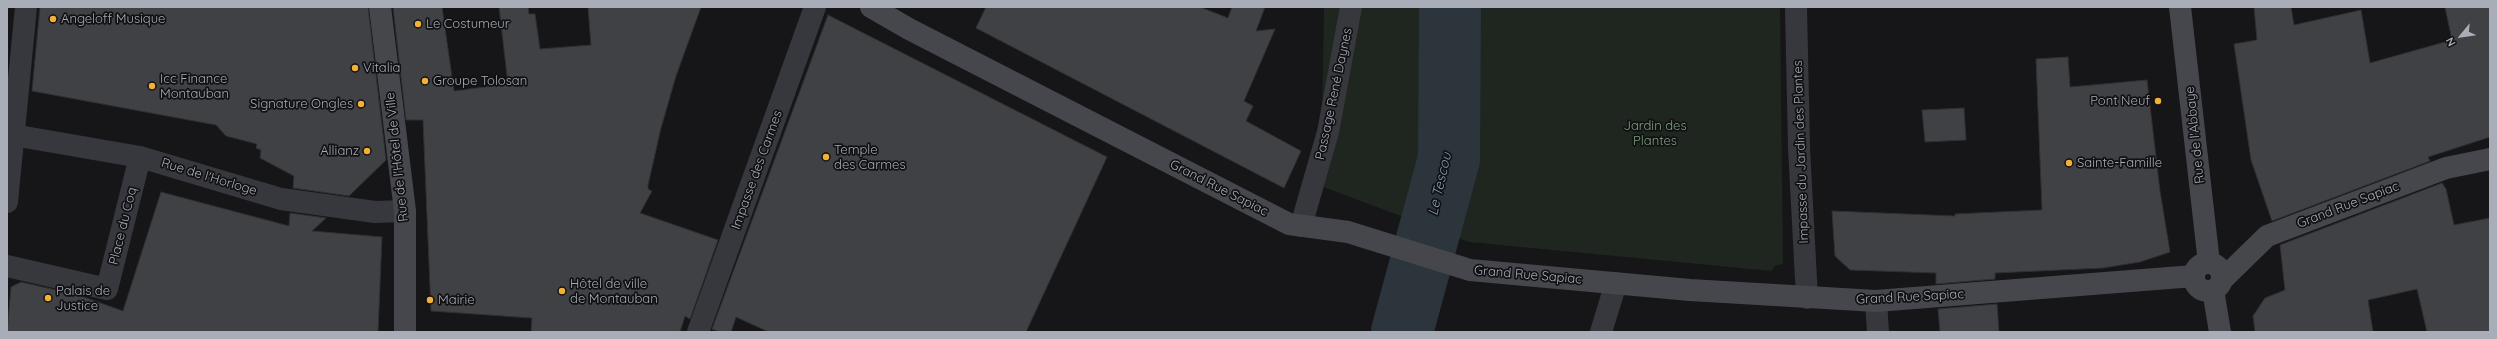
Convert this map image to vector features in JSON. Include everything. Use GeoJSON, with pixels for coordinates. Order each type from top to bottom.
{"type":"FeatureCollection","features":[{"type":"Feature","properties":{"kind":"main road","name":"Rue de l'Hôtel de Ville"},"geometry":{"type":"LineString","coordinates":[[380,7],[405,211],[405,332]]}},
{"type":"Feature","properties":{"kind":"main road","name":"Grand Rue Sapiac"},"geometry":{"type":"LineString","coordinates":[[871,7],[909,29],[1289,224],[1348,232],[1470,270],[1808,298],[1876,301],[2201,269]]}},
{"type":"Feature","properties":{"kind":"main road","name":"Rue de l'Abbaye"},"geometry":{"type":"LineString","coordinates":[[2180,7],[2201,269]]}},
{"type":"Feature","properties":{"kind":"main road","name":"Grand Rue Sapiac"},"geometry":{"type":"LineString","coordinates":[[2217,285],[2267,236],[2446,168],[2490,159]]}},
{"type":"Feature","properties":{"kind":"main road"},"geometry":{"type":"LineString","coordinates":[[2201,269],[2199,288],[2203,291],[2217,285],[2220,332]]}},
{"type":"Feature","properties":{"kind":"street"},"geometry":{"type":"LineString","coordinates":[[7,202],[26,7]]}},
{"type":"Feature","properties":{"kind":"street","name":"Impasse des Carmes"},"geometry":{"type":"LineString","coordinates":[[698,332],[815,7]]}},
{"type":"Feature","properties":{"kind":"street","name":"Passage René Daynes"},"geometry":{"type":"LineString","coordinates":[[1301,226],[1328,132],[1352,7]]}},
{"type":"Feature","properties":{"kind":"street","name":"Impasse du Jardin des Plantes"},"geometry":{"type":"LineString","coordinates":[[1796,7],[1799,148],[1808,298]]}},
{"type":"Feature","properties":{"kind":"street","name":"Rue de l'Horloge"},"geometry":{"type":"LineString","coordinates":[[13,135],[140,157],[281,199],[376,212],[405,211]]}},
{"type":"Feature","properties":{"kind":"street","name":"Place du Coq"},"geometry":{"type":"LineString","coordinates":[[7,266],[107,289],[140,157]]}},
{"type":"Feature","properties":{"kind":"street"},"geometry":{"type":"LineString","coordinates":[[1601,332],[1616,283]]}},
{"type":"Feature","properties":{"kind":"street"},"geometry":{"type":"LineString","coordinates":[[1876,301],[1878,332]]}},
{"type":"Feature","properties":{"kind":"green space","name":"Jardin des Plantes"},"geometry":{"type":"Polygon","coordinates":[[[1324,7],[1780,7],[1783,264],[1774,266],[1772,271],[1469,242],[1321,186],[1324,7]]]}},
{"type":"Feature","properties":{"kind":"building"},"geometry":{"type":"Polygon","coordinates":[[[40,7],[368,7],[386,160],[349,196],[293,188],[294,176],[260,158],[261,150],[256,148],[257,144],[226,136],[216,125],[32,91],[40,7]]]}},
{"type":"Feature","properties":{"kind":"building"},"geometry":{"type":"Polygon","coordinates":[[[393,7],[442,7],[454,91],[508,84],[499,7],[528,7],[529,14],[535,14],[540,49],[591,45],[588,7],[701,7],[676,76],[661,128],[648,185],[648,189],[652,191],[640,213],[718,240],[690,319],[685,316],[680,332],[531,332],[532,318],[431,311],[423,120],[406,120],[393,7]]]}},
{"type":"Feature","properties":{"kind":"building"},"geometry":{"type":"Polygon","coordinates":[[[986,7],[1200,7],[1228,18],[1232,7],[1265,7],[1256,31],[1275,29],[1244,101],[1253,106],[1246,121],[1301,151],[1284,188],[976,28],[986,7]]]}},
{"type":"Feature","properties":{"kind":"building"},"geometry":{"type":"Polygon","coordinates":[[[2254,7],[2291,7],[2294,25],[2361,10],[2370,63],[2452,40],[2445,7],[2490,7],[2490,137],[2428,157],[2430,161],[2272,221],[2251,160],[2234,44],[2257,40],[2254,7]]]}},
{"type":"Feature","properties":{"kind":"building"},"geometry":{"type":"Polygon","coordinates":[[[828,15],[1107,157],[1026,332],[769,332],[736,317],[731,332],[720,332],[712,329],[828,15]]]}},
{"type":"Feature","properties":{"kind":"building","name":"Sainte-Famille"},"geometry":{"type":"Polygon","coordinates":[[[2068,57],[2070,87],[2147,80],[2160,191],[2170,252],[2140,262],[2103,268],[1995,273],[1995,279],[1936,284],[1936,273],[1850,270],[1835,256],[1832,211],[1955,216],[1955,214],[2042,210],[2036,59],[2068,57]]]}},
{"type":"Feature","properties":{"kind":"building"},"geometry":{"type":"Polygon","coordinates":[[[1964,108],[1966,140],[1925,142],[1922,110],[1964,108]]]}},
{"type":"Feature","properties":{"kind":"building"},"geometry":{"type":"Polygon","coordinates":[[[2442,183],[2446,189],[2454,225],[2490,218],[2490,332],[2427,332],[2417,289],[2368,300],[2373,332],[2255,332],[2253,316],[2265,298],[2285,290],[2280,245],[2442,183]]]}},
{"type":"Feature","properties":{"kind":"building"},"geometry":{"type":"Polygon","coordinates":[[[161,192],[289,226],[290,213],[326,218],[312,231],[382,237],[378,332],[7,332],[11,287],[21,282],[78,295],[123,311],[161,192]]]}},
{"type":"Feature","properties":{"kind":"building"},"geometry":{"type":"Polygon","coordinates":[[[1997,304],[1999,332],[1940,332],[1938,309],[1997,304]]]}},
{"type":"Feature","properties":{"kind":"waterway","name":"Le Tescou"},"geometry":{"type":"LineString","coordinates":[[1402,332],[1449,159],[1450,7]]}},
{"type":"Feature","properties":{"kind":"place","name":"Angeloff Musique"},"geometry":{"type":"Point","coordinates":[53,19]}},
{"type":"Feature","properties":{"kind":"place","name":"Le Costumeur"},"geometry":{"type":"Point","coordinates":[418,24]}},
{"type":"Feature","properties":{"kind":"place","name":"Vitalia"},"geometry":{"type":"Point","coordinates":[355,68]}},
{"type":"Feature","properties":{"kind":"place","name":"Groupe Tolosan"},"geometry":{"type":"Point","coordinates":[425,81]}},
{"type":"Feature","properties":{"kind":"place","name":"Icc Finance Montauban"},"geometry":{"type":"Point","coordinates":[152,86]}},
{"type":"Feature","properties":{"kind":"place","name":"Pont Neuf"},"geometry":{"type":"Point","coordinates":[2158,101]}},
{"type":"Feature","properties":{"kind":"place","name":"Signature Ongles"},"geometry":{"type":"Point","coordinates":[361,104]}},
{"type":"Feature","properties":{"kind":"place","name":"Allianz"},"geometry":{"type":"Point","coordinates":[367,151]}},
{"type":"Feature","properties":{"kind":"place","name":"Temple des Carmes"},"geometry":{"type":"Point","coordinates":[826,157]}},
{"type":"Feature","properties":{"kind":"place","name":"Sainte-Famille"},"geometry":{"type":"Point","coordinates":[2069,163]}},
{"type":"Feature","properties":{"kind":"place","name":"Hôtel de ville de Montauban"},"geometry":{"type":"Point","coordinates":[562,291]}},
{"type":"Feature","properties":{"kind":"place","name":"Palais de Justice"},"geometry":{"type":"Point","coordinates":[48,298]}},
{"type":"Feature","properties":{"kind":"place","name":"Mairie"},"geometry":{"type":"Point","coordinates":[430,300]}}]}
